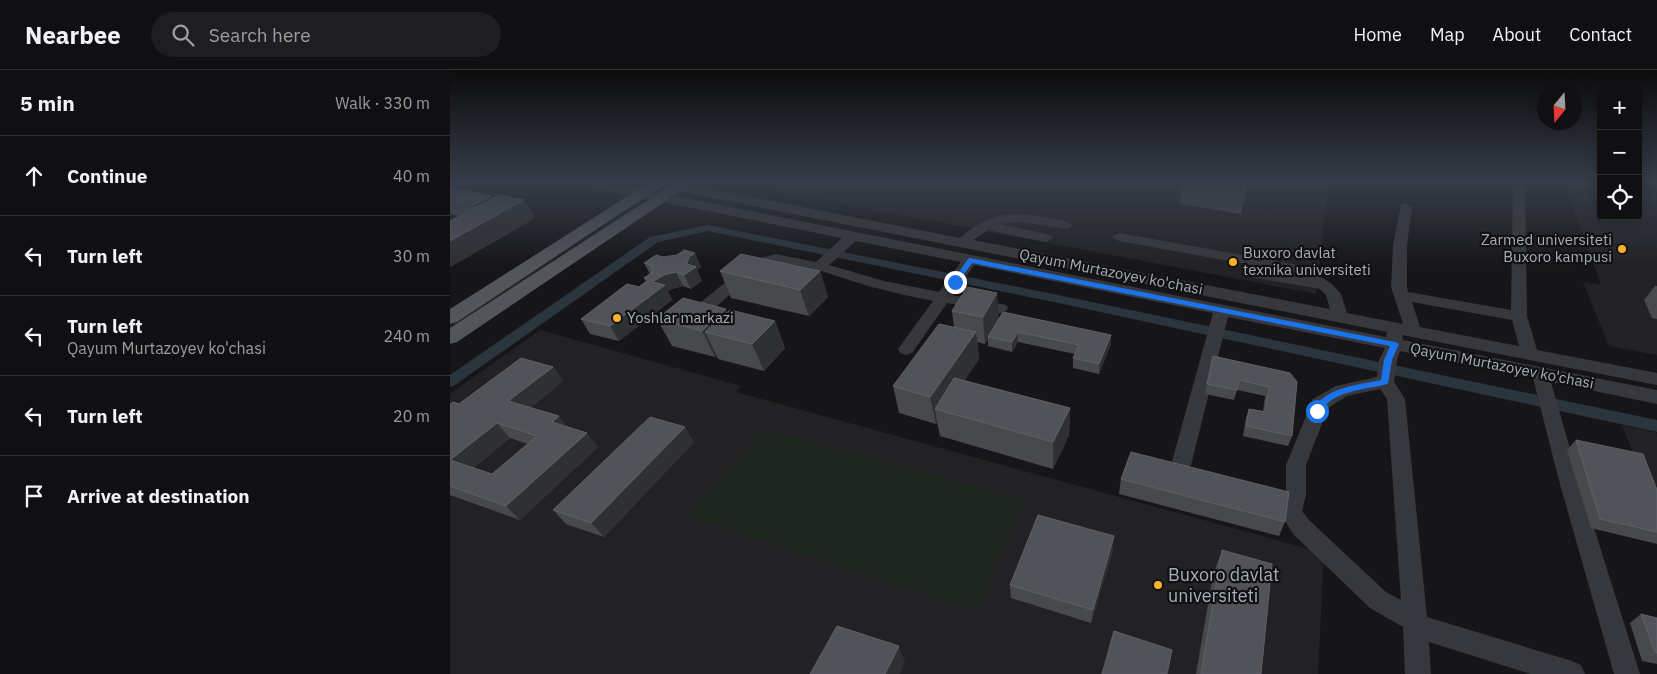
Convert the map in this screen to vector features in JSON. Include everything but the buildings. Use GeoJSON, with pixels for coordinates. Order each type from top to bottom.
{"type":"FeatureCollection","features":[{"type":"Feature","properties":{"kind":"main road"},"geometry":{"type":"LineString","coordinates":[[450,318],[617,210]]}},
{"type":"Feature","properties":{"kind":"main road"},"geometry":{"type":"LineString","coordinates":[[450,337],[627,210]]}},
{"type":"Feature","properties":{"kind":"street","name":"Qayum Murtazoyev ko'chasi"},"geometry":{"type":"LineString","coordinates":[[749,210],[852,237],[970,260],[1220,314],[1394,336],[1413,331],[1442,336],[1657,396]]}},
{"type":"Feature","properties":{"kind":"street","name":"Qayum Murtazoyev ko'chasi"},"geometry":{"type":"LineString","coordinates":[[805,210],[1340,317],[1445,354],[1535,363],[1657,379]]}},
{"type":"Feature","properties":{"kind":"street"},"geometry":{"type":"LineString","coordinates":[[1406,210],[1400,246],[1399,287],[1413,331]]}},
{"type":"Feature","properties":{"kind":"street"},"geometry":{"type":"LineString","coordinates":[[1519,210],[1518,316],[1535,363],[1627,674]]}},
{"type":"Feature","properties":{"kind":"street"},"geometry":{"type":"LineString","coordinates":[[962,243],[984,225],[1005,217],[1065,225]]}},
{"type":"Feature","properties":{"kind":"street"},"geometry":{"type":"LineString","coordinates":[[984,225],[1046,238]]}},
{"type":"Feature","properties":{"kind":"street"},"geometry":{"type":"LineString","coordinates":[[828,259],[852,237]]}},
{"type":"Feature","properties":{"kind":"street"},"geometry":{"type":"LineString","coordinates":[[1120,237],[1299,269],[1327,287],[1333,294],[1340,317]]}},
{"type":"Feature","properties":{"kind":"street"},"geometry":{"type":"LineString","coordinates":[[1139,252],[1327,287]]}},
{"type":"Feature","properties":{"kind":"street"},"geometry":{"type":"LineString","coordinates":[[685,324],[758,263],[776,258],[828,259],[881,285],[1000,308]]}},
{"type":"Feature","properties":{"kind":"street"},"geometry":{"type":"LineString","coordinates":[[906,349],[970,260]]}},
{"type":"Feature","properties":{"kind":"street"},"geometry":{"type":"LineString","coordinates":[[1402,296],[1518,316]]}},
{"type":"Feature","properties":{"kind":"street"},"geometry":{"type":"LineString","coordinates":[[1182,465],[1220,314]]}},
{"type":"Feature","properties":{"kind":"street"},"geometry":{"type":"LineString","coordinates":[[1394,336],[1385,382],[1396,399],[1416,623],[1418,674]]}},
{"type":"Feature","properties":{"kind":"street"},"geometry":{"type":"LineString","coordinates":[[1442,336],[1445,354]]}},
{"type":"Feature","properties":{"kind":"street"},"geometry":{"type":"LineString","coordinates":[[1385,382],[1342,391],[1320,404],[1296,465],[1296,495],[1292,513],[1302,528],[1378,600],[1416,623],[1572,674]]}},
{"type":"Feature","properties":{"kind":"shaded area"},"geometry":{"type":"Polygon","coordinates":[[[629,210],[634,210],[450,330],[450,325],[629,210]]]}},
{"type":"Feature","properties":{"kind":"shaded area"},"geometry":{"type":"Polygon","coordinates":[[[876,210],[1325,210],[1316,294],[876,210]]]}},
{"type":"Feature","properties":{"kind":"shaded area","name":"Zarmed universiteti Buxoro kampusi"},"geometry":{"type":"Polygon","coordinates":[[[1574,210],[1597,210],[1597,220],[1642,220],[1642,210],[1657,210],[1657,355],[1609,346],[1583,282],[1601,285],[1574,210]]]}},
{"type":"Feature","properties":{"kind":"shaded area"},"geometry":{"type":"Polygon","coordinates":[[[540,330],[741,386],[736,392],[1324,553],[1318,674],[450,674],[450,394],[540,330]]]}},
{"type":"Feature","properties":{"kind":"shaded area"},"geometry":{"type":"Polygon","coordinates":[[[1622,425],[1657,433],[1657,516],[1622,425]]]}},
{"type":"Feature","properties":{"kind":"shaded area"},"geometry":{"type":"Polygon","coordinates":[[[763,428],[1025,500],[977,611],[687,516],[763,428]]]}},
{"type":"Feature","properties":{"kind":"waterway"},"geometry":{"type":"LineString","coordinates":[[450,382],[654,239],[708,228],[1068,301],[1657,426]]}},
{"type":"Feature","properties":{"kind":"place","name":"Zarmed universiteti Buxoro kampusi"},"geometry":{"type":"Point","coordinates":[1622,249]}},
{"type":"Feature","properties":{"kind":"place","name":"Buxoro davlat texnika universiteti"},"geometry":{"type":"Point","coordinates":[1233,262]}},
{"type":"Feature","properties":{"kind":"place","name":"Yoshlar markazi"},"geometry":{"type":"Point","coordinates":[617,318]}},
{"type":"Feature","properties":{"kind":"place","name":"Buxoro davlat universiteti"},"geometry":{"type":"Point","coordinates":[1158,585]}},
{"type":"Feature","properties":{"kind":"route"},"geometry":{"type":"LineString","coordinates":[[955,282],[970,260],[1395,344],[1388,360],[1385,382],[1342,391],[1320,404],[1317,411]]}}]}
